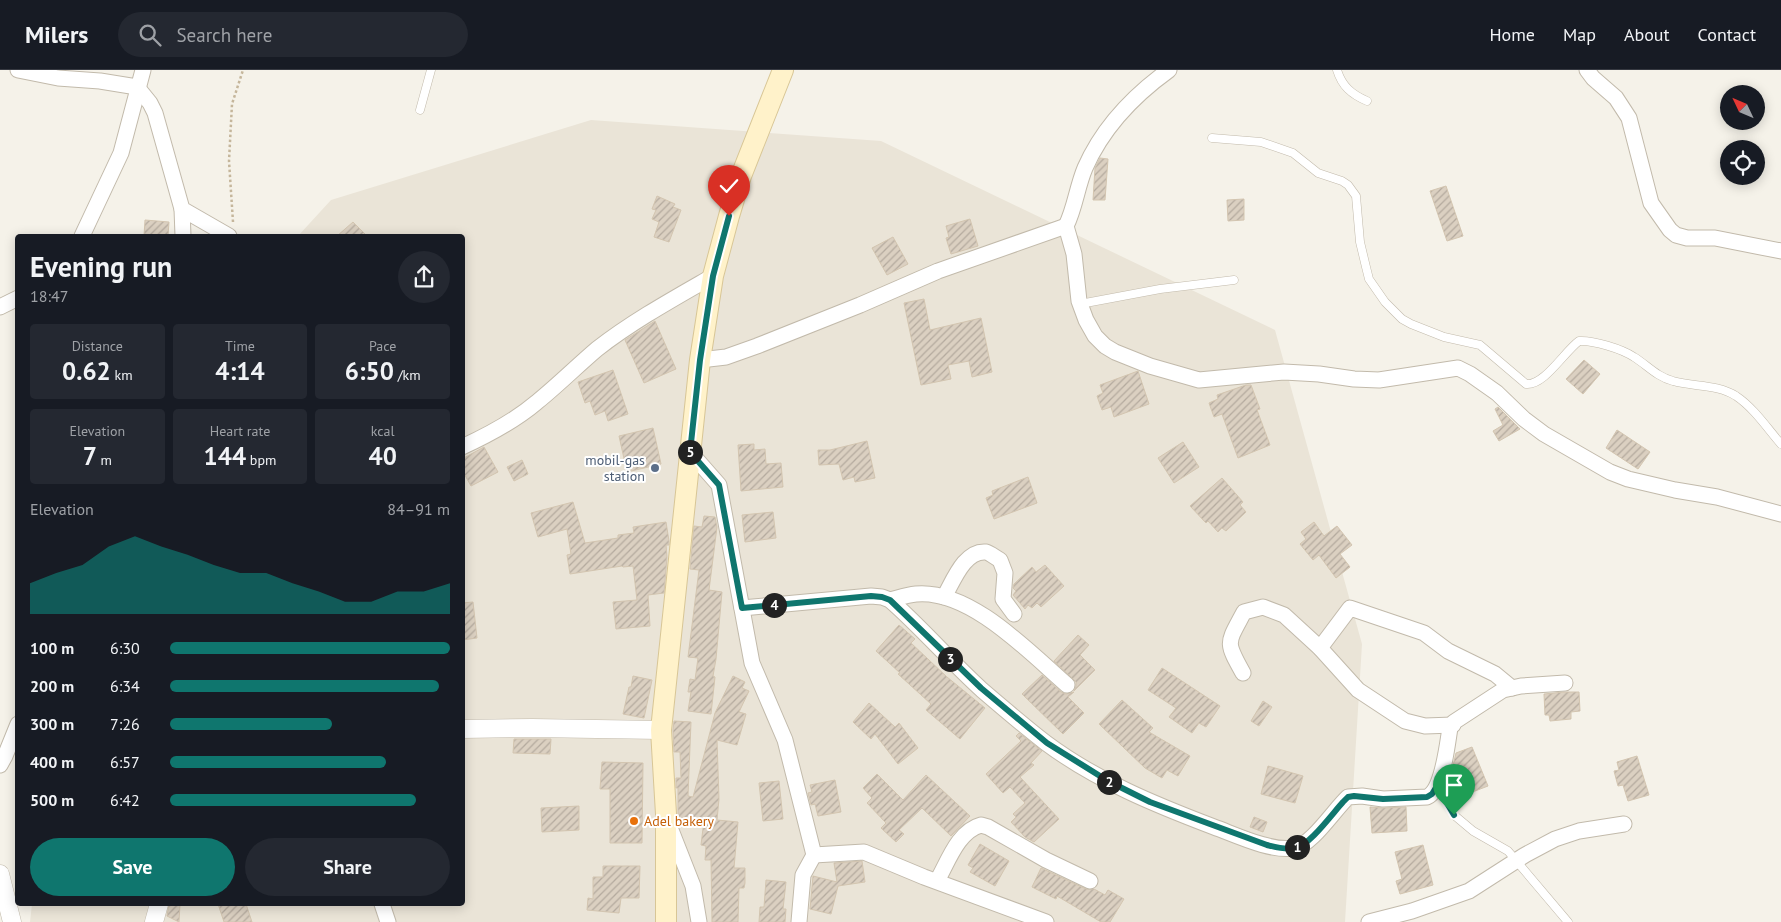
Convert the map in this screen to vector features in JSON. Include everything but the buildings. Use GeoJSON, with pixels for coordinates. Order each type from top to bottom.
{"type":"FeatureCollection","features":[{"type":"Feature","properties":{"kind":"main road"},"geometry":{"type":"LineString","coordinates":[[666,922],[666,814],[661,730],[700,360],[713,276],[741,176],[783,70]]}},
{"type":"Feature","properties":{"kind":"street"},"geometry":{"type":"LineString","coordinates":[[18,70],[58,78],[100,80],[137,87],[150,103],[155,113],[182,209],[183,234]]}},
{"type":"Feature","properties":{"kind":"street"},"geometry":{"type":"LineString","coordinates":[[83,234],[121,153],[143,70]]}},
{"type":"Feature","properties":{"kind":"street"},"geometry":{"type":"LineString","coordinates":[[700,360],[726,357],[757,346],[860,305],[938,271],[1066,226],[1072,215],[1074,200],[1085,168],[1105,133],[1130,103],[1169,70]]}},
{"type":"Feature","properties":{"kind":"street"},"geometry":{"type":"LineString","coordinates":[[1587,70],[1593,78],[1616,98],[1629,118],[1651,203],[1670,230],[1676,235],[1687,238],[1715,238],[1781,251]]}},
{"type":"Feature","properties":{"kind":"street"},"geometry":{"type":"LineString","coordinates":[[182,209],[231,232]]}},
{"type":"Feature","properties":{"kind":"street"},"geometry":{"type":"LineString","coordinates":[[1066,226],[1074,254],[1080,304],[1086,320],[1095,336],[1105,346],[1115,352],[1150,366],[1199,380],[1284,372],[1379,380],[1458,368],[1497,393],[1524,419],[1544,434],[1610,472],[1628,479],[1717,497],[1781,514]]}},
{"type":"Feature","properties":{"kind":"street"},"geometry":{"type":"LineString","coordinates":[[465,446],[488,434],[536,404],[596,350],[646,314],[713,276]]}},
{"type":"Feature","properties":{"kind":"street"},"geometry":{"type":"LineString","coordinates":[[0,307],[15,300]]}},
{"type":"Feature","properties":{"kind":"street"},"geometry":{"type":"LineString","coordinates":[[690,452],[719,485],[752,663],[785,740],[814,854],[803,875],[799,922]]}},
{"type":"Feature","properties":{"kind":"street"},"geometry":{"type":"LineString","coordinates":[[944,597],[961,567],[972,555],[986,552],[1000,560],[1005,573],[1002,599],[1014,614]]}},
{"type":"Feature","properties":{"kind":"street"},"geometry":{"type":"LineString","coordinates":[[890,600],[916,594],[944,597],[969,606],[992,622],[1067,685]]}},
{"type":"Feature","properties":{"kind":"street"},"geometry":{"type":"LineString","coordinates":[[742,608],[871,596],[890,600],[981,688],[1047,743],[1108,781],[1150,802],[1235,835],[1278,848],[1295,848],[1305,844],[1348,797],[1362,796],[1383,799],[1427,797],[1432,794],[1437,786],[1450,728],[1464,715],[1495,694],[1512,688],[1565,683]]}},
{"type":"Feature","properties":{"kind":"street"},"geometry":{"type":"LineString","coordinates":[[1243,673],[1230,650],[1229,639],[1244,612],[1263,606],[1284,615],[1320,648],[1358,690],[1405,721],[1425,726],[1453,725]]}},
{"type":"Feature","properties":{"kind":"street"},"geometry":{"type":"LineString","coordinates":[[1320,648],[1350,608],[1424,633],[1448,651],[1494,674],[1512,688]]}},
{"type":"Feature","properties":{"kind":"street"},"geometry":{"type":"LineString","coordinates":[[465,729],[661,730]]}},
{"type":"Feature","properties":{"kind":"street"},"geometry":{"type":"LineString","coordinates":[[0,765],[6,756],[15,732]]}},
{"type":"Feature","properties":{"kind":"street"},"geometry":{"type":"LineString","coordinates":[[666,814],[692,886],[698,922]]}},
{"type":"Feature","properties":{"kind":"street"},"geometry":{"type":"LineString","coordinates":[[1369,922],[1412,911],[1469,891],[1517,860],[1555,839],[1579,831],[1624,824]]}},
{"type":"Feature","properties":{"kind":"street"},"geometry":{"type":"LineString","coordinates":[[937,881],[961,838],[969,830],[981,825],[988,827],[1046,860],[1090,880]]}},
{"type":"Feature","properties":{"kind":"street"},"geometry":{"type":"LineString","coordinates":[[814,854],[864,852],[1046,922]]}},
{"type":"Feature","properties":{"kind":"street"},"geometry":{"type":"LineString","coordinates":[[0,874],[12,922]]}},
{"type":"Feature","properties":{"kind":"street"},"geometry":{"type":"LineString","coordinates":[[154,922],[158,906]]}},
{"type":"Feature","properties":{"kind":"lane"},"geometry":{"type":"LineString","coordinates":[[420,110],[431,70]]}},
{"type":"Feature","properties":{"kind":"lane"},"geometry":{"type":"LineString","coordinates":[[1337,70],[1340,80],[1346,88],[1354,96],[1367,101]]}},
{"type":"Feature","properties":{"kind":"lane"},"geometry":{"type":"LineString","coordinates":[[1212,138],[1260,142],[1293,153],[1318,173],[1348,185],[1356,196],[1360,242],[1370,280],[1384,302],[1402,320],[1444,337],[1480,345],[1526,384],[1532,385],[1579,342],[1586,341],[1616,349],[1635,358],[1653,372],[1672,381],[1704,386],[1734,395],[1750,408],[1781,444]]}},
{"type":"Feature","properties":{"kind":"lane"},"geometry":{"type":"LineString","coordinates":[[1080,304],[1160,289],[1234,280]]}},
{"type":"Feature","properties":{"kind":"lane"},"geometry":{"type":"LineString","coordinates":[[1437,786],[1459,820],[1473,831],[1499,844],[1517,860],[1568,922]]}},
{"type":"Feature","properties":{"kind":"path"},"geometry":{"type":"LineString","coordinates":[[231,232],[230,161],[232,104],[243,70]]}},
{"type":"Feature","properties":{"kind":"shaded area"},"geometry":{"type":"Polygon","coordinates":[[[591,120],[881,141],[1275,330],[1362,644],[1345,922],[30,922],[32,906],[465,906],[465,234],[300,234],[331,200],[591,120]]]}},
{"type":"Feature","properties":{"kind":"place","name":"mobil-gas station"},"geometry":{"type":"Point","coordinates":[655,468]}},
{"type":"Feature","properties":{"kind":"place","name":"Adel bakery"},"geometry":{"type":"Point","coordinates":[634,821]}},
{"type":"Feature","properties":{"kind":"route"},"geometry":{"type":"LineString","coordinates":[[729,216],[713,276],[700,360],[690,452],[719,485],[742,608],[871,596],[890,600],[999,704],[1047,743],[1082,766],[1150,802],[1235,835],[1267,845],[1278,848],[1295,848],[1305,844],[1348,797],[1354,796],[1383,799],[1427,797],[1432,794],[1437,786],[1454,815]]}}]}
